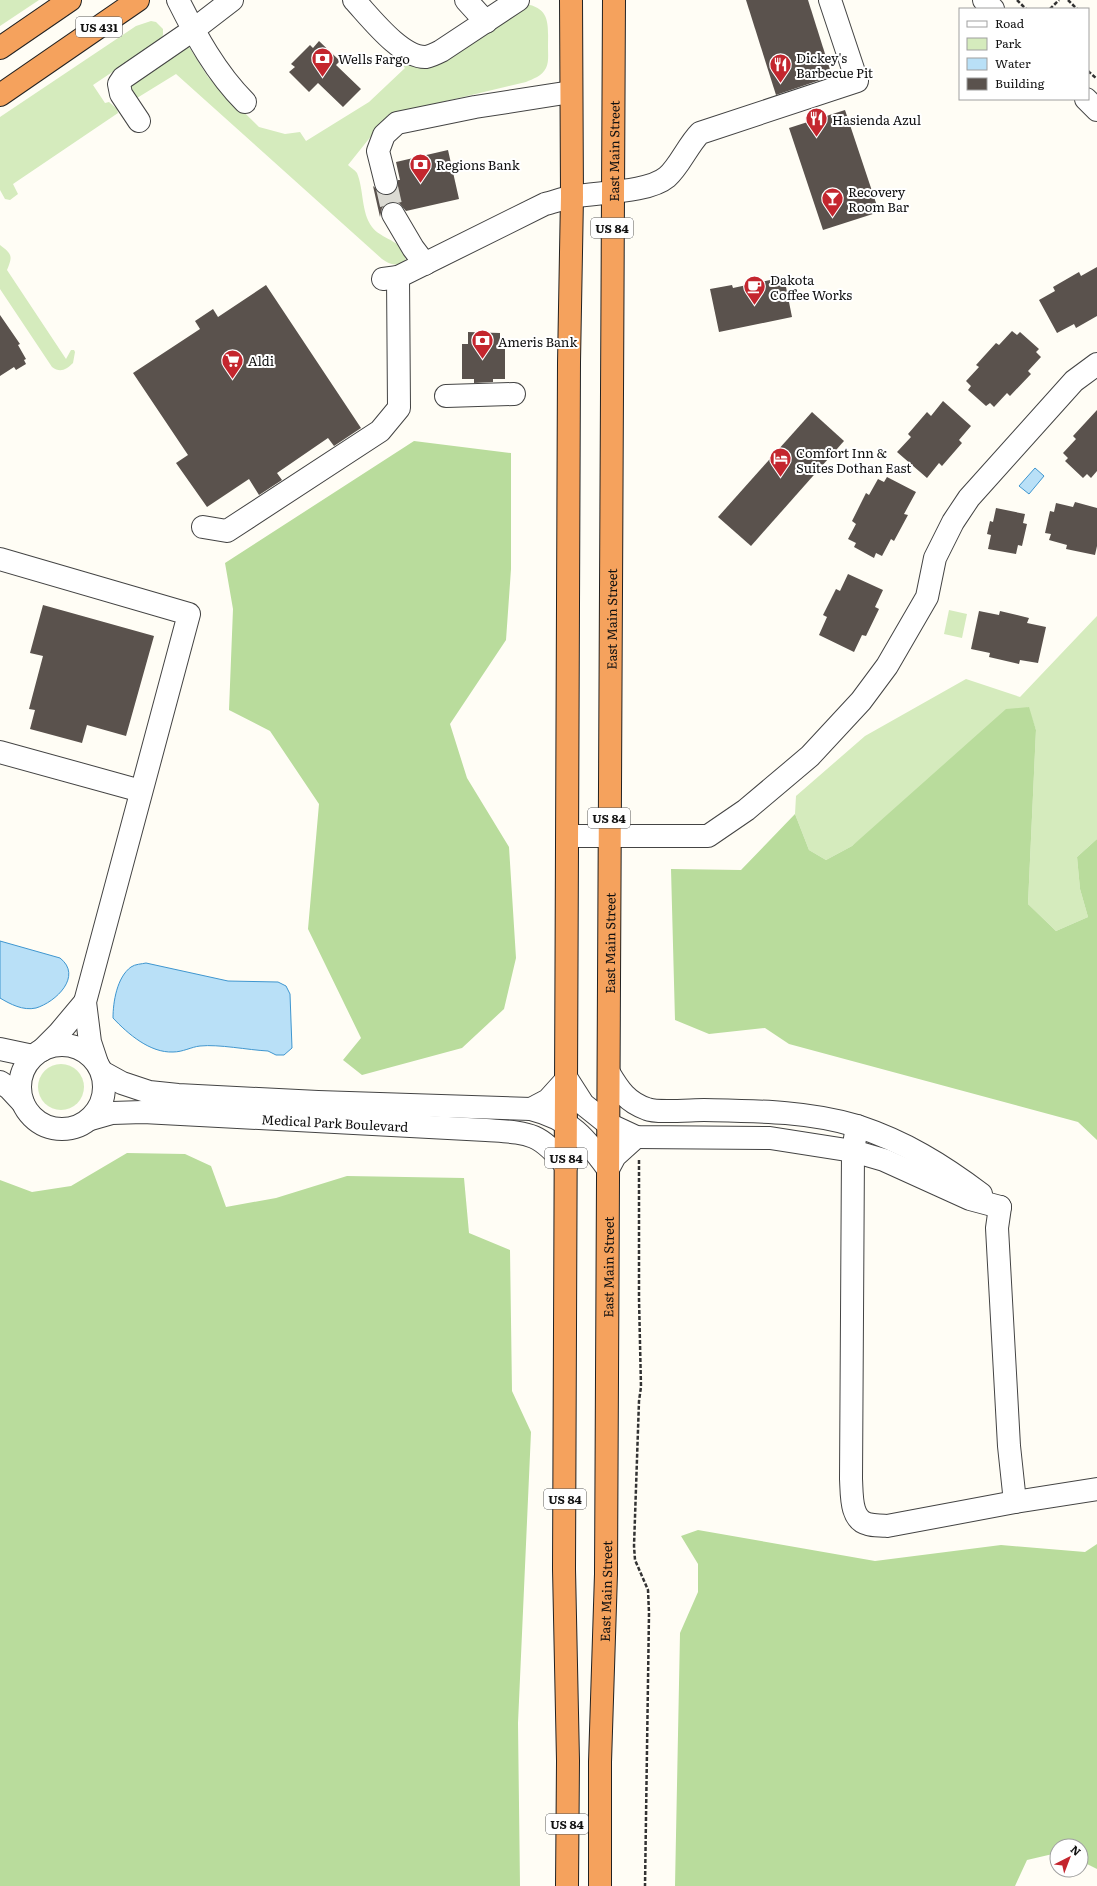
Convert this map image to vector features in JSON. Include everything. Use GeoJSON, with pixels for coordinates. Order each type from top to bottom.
{"type":"FeatureCollection","features":[{"type":"Feature","properties":{"kind":"highway","name":"US 431"},"geometry":{"type":"LineString","coordinates":[[0,48],[70,0]]}},
{"type":"Feature","properties":{"kind":"highway","name":"US 431"},"geometry":{"type":"LineString","coordinates":[[0,95],[138,0]]}},
{"type":"Feature","properties":{"kind":"highway","name":"US 84"},"geometry":{"type":"LineString","coordinates":[[567,1886],[568,1761],[564,1569],[572,196],[571,0]]}},
{"type":"Feature","properties":{"kind":"highway","name":"East Main Street"},"geometry":{"type":"LineString","coordinates":[[600,1886],[600,1762],[606,1566],[614,0]]}},
{"type":"Feature","properties":{"kind":"street"},"geometry":{"type":"LineString","coordinates":[[178,0],[193,30],[224,77],[245,102]]}},
{"type":"Feature","properties":{"kind":"street"},"geometry":{"type":"LineString","coordinates":[[139,121],[120,94],[119,84],[123,78],[193,30],[232,0]]}},
{"type":"Feature","properties":{"kind":"street"},"geometry":{"type":"LineString","coordinates":[[354,0],[403,49],[415,55],[427,57],[441,51],[518,0]]}},
{"type":"Feature","properties":{"kind":"street"},"geometry":{"type":"LineString","coordinates":[[466,0],[486,22]]}},
{"type":"Feature","properties":{"kind":"street"},"geometry":{"type":"LineString","coordinates":[[203,527],[227,531],[380,431],[399,408],[390,278],[425,264],[545,204],[572,196],[612,194],[656,183],[668,177],[691,142],[700,133],[857,81],[830,0]]}},
{"type":"Feature","properties":{"kind":"street"},"geometry":{"type":"LineString","coordinates":[[984,0],[992,8]]}},
{"type":"Feature","properties":{"kind":"street"},"geometry":{"type":"LineString","coordinates":[[386,183],[378,151],[384,135],[397,123],[475,107],[571,92]]}},
{"type":"Feature","properties":{"kind":"street"},"geometry":{"type":"LineString","coordinates":[[1087,100],[1097,110]]}},
{"type":"Feature","properties":{"kind":"street"},"geometry":{"type":"LineString","coordinates":[[393,214],[412,248],[425,264]]}},
{"type":"Feature","properties":{"kind":"street"},"geometry":{"type":"LineString","coordinates":[[568,836],[708,836],[746,810],[810,756],[861,701],[887,666],[927,597],[935,558],[953,522],[969,498],[1074,382],[1097,364]]}},
{"type":"Feature","properties":{"kind":"street"},"geometry":{"type":"LineString","coordinates":[[446,396],[514,394]]}},
{"type":"Feature","properties":{"kind":"street"},"geometry":{"type":"LineString","coordinates":[[0,560],[189,614],[85,1002],[90,1042],[100,1068],[104,1093],[100,1107],[90,1119],[73,1129],[52,1129],[34,1119],[23,1103],[9,1088],[0,1082]]}},
{"type":"Feature","properties":{"kind":"street"},"geometry":{"type":"LineString","coordinates":[[0,752],[141,791]]}},
{"type":"Feature","properties":{"kind":"street"},"geometry":{"type":"LineString","coordinates":[[23,1103],[20,1083],[22,1073],[38,1053],[59,1033],[85,1002]]}},
{"type":"Feature","properties":{"kind":"street"},"geometry":{"type":"LineString","coordinates":[[0,1049],[38,1053],[62,1045],[72,1046],[82,1050],[100,1068]]}},
{"type":"Feature","properties":{"kind":"street","name":"Medical Park Boulevard"},"geometry":{"type":"LineString","coordinates":[[100,1068],[122,1083],[149,1092],[318,1112],[524,1133],[544,1141],[554,1150],[566,1166]]}},
{"type":"Feature","properties":{"kind":"street"},"geometry":{"type":"LineString","coordinates":[[609,1073],[620,1092],[631,1102],[649,1110],[767,1111],[816,1117],[857,1126],[911,1148],[941,1164],[1000,1207]]}},
{"type":"Feature","properties":{"kind":"street"},"geometry":{"type":"LineString","coordinates":[[531,1109],[548,1100],[567,1079],[583,1104],[608,1124],[638,1137],[770,1138],[853,1151],[884,1160],[970,1199],[1000,1207]]}},
{"type":"Feature","properties":{"kind":"street","name":"Medical Park Boulevard"},"geometry":{"type":"LineString","coordinates":[[90,1119],[112,1113],[143,1112],[318,1112],[531,1109],[544,1112],[567,1123],[590,1144],[608,1169]]}},
{"type":"Feature","properties":{"kind":"street"},"geometry":{"type":"LineString","coordinates":[[857,1126],[853,1151],[851,1479],[853,1508],[858,1519],[867,1524],[888,1526],[1015,1502],[1097,1489]]}},
{"type":"Feature","properties":{"kind":"street"},"geometry":{"type":"LineString","coordinates":[[608,1169],[615,1156],[638,1137]]}},
{"type":"Feature","properties":{"kind":"street"},"geometry":{"type":"LineString","coordinates":[[903,1168],[911,1148]]}},
{"type":"Feature","properties":{"kind":"street"},"geometry":{"type":"LineString","coordinates":[[1000,1207],[998,1228],[1009,1446],[1015,1502]]}},
{"type":"Feature","properties":{"kind":"path"},"geometry":{"type":"LineString","coordinates":[[1017,0],[1025,8]]}},
{"type":"Feature","properties":{"kind":"path"},"geometry":{"type":"LineString","coordinates":[[1051,8],[1059,0]]}},
{"type":"Feature","properties":{"kind":"path"},"geometry":{"type":"LineString","coordinates":[[1068,0],[1076,8]]}},
{"type":"Feature","properties":{"kind":"path"},"geometry":{"type":"LineString","coordinates":[[1089,72],[1097,79]]}},
{"type":"Feature","properties":{"kind":"path"},"geometry":{"type":"LineString","coordinates":[[638,1137],[638,1299],[641,1387],[639,1401],[634,1546],[635,1560],[648,1590],[650,1613],[645,1886]]}},
{"type":"Feature","properties":{"kind":"green space"},"geometry":{"type":"Polygon","coordinates":[[[0,0],[39,0],[0,26],[0,0]]]}},
{"type":"Feature","properties":{"kind":"green space"},"geometry":{"type":"Polygon","coordinates":[[[525,4],[540,9],[544,14],[548,25],[548,61],[546,68],[542,73],[526,82],[388,115],[348,165],[357,173],[368,221],[376,231],[394,242],[403,250],[405,262],[398,264],[390,264],[382,259],[176,74],[137,98],[133,94],[131,86],[136,79],[188,45],[208,77],[259,127],[285,134],[300,132],[306,141],[369,102],[405,68],[396,58],[397,56],[414,59],[525,4]]]}},
{"type":"Feature","properties":{"kind":"green space"},"geometry":{"type":"Polygon","coordinates":[[[151,21],[156,22],[163,29],[163,35],[160,40],[93,85],[105,103],[109,102],[117,109],[118,113],[13,184],[18,194],[10,200],[5,199],[0,190],[0,117],[136,26],[151,21]]]}},
{"type":"Feature","properties":{"kind":"green space"},"geometry":{"type":"Polygon","coordinates":[[[0,245],[9,253],[11,258],[7,270],[66,359],[71,350],[74,350],[73,363],[65,369],[58,370],[52,367],[0,289],[0,245]]]}},
{"type":"Feature","properties":{"kind":"green space"},"geometry":{"type":"Polygon","coordinates":[[[414,441],[511,453],[511,569],[506,640],[450,724],[467,778],[509,847],[516,958],[504,1009],[462,1048],[362,1075],[343,1060],[361,1038],[308,929],[319,804],[270,731],[229,710],[233,609],[225,563],[414,441]]]}},
{"type":"Feature","properties":{"kind":"green space"},"geometry":{"type":"Polygon","coordinates":[[[949,610],[967,614],[962,638],[944,634],[949,610]]]}},
{"type":"Feature","properties":{"kind":"green space"},"geometry":{"type":"Polygon","coordinates":[[[1097,616],[1097,839],[1077,857],[1080,889],[1088,917],[1056,931],[1028,904],[1036,730],[1028,707],[852,846],[826,860],[809,850],[795,814],[796,796],[865,736],[966,679],[1020,697],[1097,616]]]}},
{"type":"Feature","properties":{"kind":"green space"},"geometry":{"type":"Polygon","coordinates":[[[1029,707],[1036,730],[1028,904],[1056,931],[1088,917],[1080,889],[1077,857],[1097,839],[1097,1140],[1078,1122],[789,1044],[765,1028],[709,1034],[675,1020],[671,869],[741,870],[795,814],[809,850],[826,860],[852,846],[1006,709],[1029,707]]]}},
{"type":"Feature","properties":{"kind":"green space"},"geometry":{"type":"Polygon","coordinates":[[[56,1064],[66,1064],[74,1068],[80,1074],[84,1082],[84,1092],[80,1100],[74,1106],[66,1110],[56,1110],[48,1106],[42,1100],[38,1092],[38,1082],[42,1074],[48,1068],[56,1064]]]}},
{"type":"Feature","properties":{"kind":"green space"},"geometry":{"type":"Polygon","coordinates":[[[127,1153],[185,1154],[211,1166],[226,1207],[276,1198],[347,1176],[464,1178],[469,1233],[510,1250],[512,1391],[531,1432],[518,1723],[520,1886],[0,1886],[0,1180],[32,1192],[71,1186],[127,1153]]]}},
{"type":"Feature","properties":{"kind":"green space"},"geometry":{"type":"Polygon","coordinates":[[[698,1530],[875,1561],[1001,1545],[1085,1552],[1097,1544],[1097,1869],[1089,1865],[1089,1838],[1049,1838],[1049,1855],[1027,1860],[1015,1886],[675,1886],[680,1633],[698,1592],[698,1564],[681,1536],[698,1530]]]}},
{"type":"Feature","properties":{"kind":"water"},"geometry":{"type":"Polygon","coordinates":[[[1035,468],[1044,476],[1029,494],[1019,486],[1035,468]]]}},
{"type":"Feature","properties":{"kind":"water"},"geometry":{"type":"Polygon","coordinates":[[[0,941],[60,958],[66,965],[69,973],[68,980],[64,988],[44,1005],[31,1009],[12,1005],[0,998],[0,941]]]}},
{"type":"Feature","properties":{"kind":"water"},"geometry":{"type":"Polygon","coordinates":[[[146,963],[228,981],[278,982],[286,986],[290,994],[292,1048],[284,1055],[276,1055],[268,1051],[216,1046],[200,1046],[173,1052],[148,1046],[125,1030],[113,1018],[115,997],[122,977],[126,971],[133,966],[146,963]]]}},
{"type":"Feature","properties":{"kind":"building"},"geometry":{"type":"Polygon","coordinates":[[[746,0],[808,0],[832,76],[776,95],[746,0]]]}},
{"type":"Feature","properties":{"kind":"building","name":"Wells Fargo"},"geometry":{"type":"Polygon","coordinates":[[[319,41],[340,61],[336,65],[361,89],[343,107],[318,83],[309,92],[289,72],[295,67],[291,64],[310,45],[313,48],[319,41]]]}},
{"type":"Feature","properties":{"kind":"building"},"geometry":{"type":"Polygon","coordinates":[[[845,110],[879,212],[823,230],[789,128],[845,110]]]}},
{"type":"Feature","properties":{"kind":"building","name":"Regions Bank"},"geometry":{"type":"Polygon","coordinates":[[[448,150],[459,199],[406,211],[399,203],[387,203],[382,208],[380,217],[373,186],[383,195],[389,195],[395,192],[398,186],[398,180],[400,180],[396,162],[448,150]]]}},
{"type":"Feature","properties":{"kind":"building"},"geometry":{"type":"Polygon","coordinates":[[[1097,267],[1097,316],[1076,328],[1074,324],[1057,333],[1039,300],[1055,291],[1053,287],[1079,272],[1081,276],[1097,267]]]}},
{"type":"Feature","properties":{"kind":"building"},"geometry":{"type":"Polygon","coordinates":[[[784,277],[792,317],[719,332],[710,289],[732,285],[733,288],[784,277]]]}},
{"type":"Feature","properties":{"kind":"building"},"geometry":{"type":"Polygon","coordinates":[[[266,285],[361,428],[334,446],[328,438],[277,473],[282,480],[259,495],[249,479],[207,507],[176,463],[188,455],[133,373],[200,329],[195,321],[213,309],[218,317],[266,285]]]}},
{"type":"Feature","properties":{"kind":"building"},"geometry":{"type":"Polygon","coordinates":[[[0,315],[20,344],[18,345],[26,359],[24,360],[26,364],[16,370],[14,367],[0,376],[0,315]]]}},
{"type":"Feature","properties":{"kind":"building"},"geometry":{"type":"Polygon","coordinates":[[[1012,331],[1017,335],[1020,332],[1039,349],[1036,352],[1041,357],[1028,371],[1031,374],[1010,396],[1007,393],[994,407],[990,403],[986,406],[968,390],[971,386],[966,381],[979,367],[976,365],[996,343],[999,345],[1012,331]]]}},
{"type":"Feature","properties":{"kind":"building","name":"Ameris Bank"},"geometry":{"type":"Polygon","coordinates":[[[468,332],[500,333],[500,344],[505,344],[505,379],[493,379],[493,382],[474,383],[474,379],[462,379],[462,344],[468,344],[468,332]]]}},
{"type":"Feature","properties":{"kind":"building"},"geometry":{"type":"Polygon","coordinates":[[[943,401],[971,426],[959,440],[962,443],[942,466],[939,463],[927,478],[897,452],[911,437],[908,434],[927,412],[931,416],[943,401]]]}},
{"type":"Feature","properties":{"kind":"building"},"geometry":{"type":"Polygon","coordinates":[[[1097,410],[1097,471],[1091,478],[1087,474],[1083,478],[1065,461],[1068,458],[1063,453],[1076,439],[1073,436],[1097,410]]]}},
{"type":"Feature","properties":{"kind":"building","name":"Comfort Inn & Suites Dothan East"},"geometry":{"type":"Polygon","coordinates":[[[812,412],[844,441],[751,546],[718,517],[812,412]]]}},
{"type":"Feature","properties":{"kind":"building"},"geometry":{"type":"Polygon","coordinates":[[[887,477],[916,492],[904,514],[908,515],[894,541],[891,539],[882,556],[876,553],[874,558],[854,547],[856,543],[848,539],[856,524],[852,521],[866,493],[869,495],[878,479],[884,482],[887,477]]]}},
{"type":"Feature","properties":{"kind":"building"},"geometry":{"type":"Polygon","coordinates":[[[1075,502],[1097,508],[1097,546],[1095,555],[1066,549],[1067,545],[1049,540],[1051,534],[1045,533],[1050,511],[1054,512],[1056,503],[1073,507],[1075,502]]]}},
{"type":"Feature","properties":{"kind":"building"},"geometry":{"type":"Polygon","coordinates":[[[996,508],[1025,514],[1023,523],[1027,524],[1022,546],[1018,545],[1016,554],[988,549],[991,535],[987,534],[990,521],[993,522],[996,508]]]}},
{"type":"Feature","properties":{"kind":"building"},"geometry":{"type":"Polygon","coordinates":[[[848,574],[883,590],[875,607],[879,609],[866,636],[862,635],[854,652],[819,635],[827,617],[823,615],[836,589],[840,591],[848,574]]]}},
{"type":"Feature","properties":{"kind":"building"},"geometry":{"type":"Polygon","coordinates":[[[43,605],[154,636],[126,736],[87,725],[82,743],[30,729],[35,710],[29,709],[43,656],[30,653],[43,605]]]}},
{"type":"Feature","properties":{"kind":"building"},"geometry":{"type":"Polygon","coordinates":[[[979,611],[999,615],[1000,611],[1029,618],[1027,623],[1046,627],[1038,663],[1020,660],[1019,664],[989,657],[990,653],[971,649],[979,611]]]}},
{"type":"Feature","properties":{"kind":"tunnel"},"geometry":{"type":"LineString","coordinates":[[386,183],[393,214]]}},
{"type":"Feature","properties":{"kind":"place","name":"Wells Fargo"},"geometry":{"type":"Point","coordinates":[322,78]}},
{"type":"Feature","properties":{"kind":"place","name":"Dickey's Barbecue Pit"},"geometry":{"type":"Point","coordinates":[781,84]}},
{"type":"Feature","properties":{"kind":"place","name":"Hasienda Azul"},"geometry":{"type":"Point","coordinates":[816,138]}},
{"type":"Feature","properties":{"kind":"place","name":"Regions Bank"},"geometry":{"type":"Point","coordinates":[421,184]}},
{"type":"Feature","properties":{"kind":"place","name":"Recovery Room Bar"},"geometry":{"type":"Point","coordinates":[833,218]}},
{"type":"Feature","properties":{"kind":"place","name":"Dakota Coffee Works"},"geometry":{"type":"Point","coordinates":[755,306]}},
{"type":"Feature","properties":{"kind":"place","name":"Ameris Bank"},"geometry":{"type":"Point","coordinates":[483,360]}},
{"type":"Feature","properties":{"kind":"place","name":"Aldi"},"geometry":{"type":"Point","coordinates":[233,380]}},
{"type":"Feature","properties":{"kind":"place","name":"Comfort Inn & Suites Dothan East"},"geometry":{"type":"Point","coordinates":[781,478]}}]}
